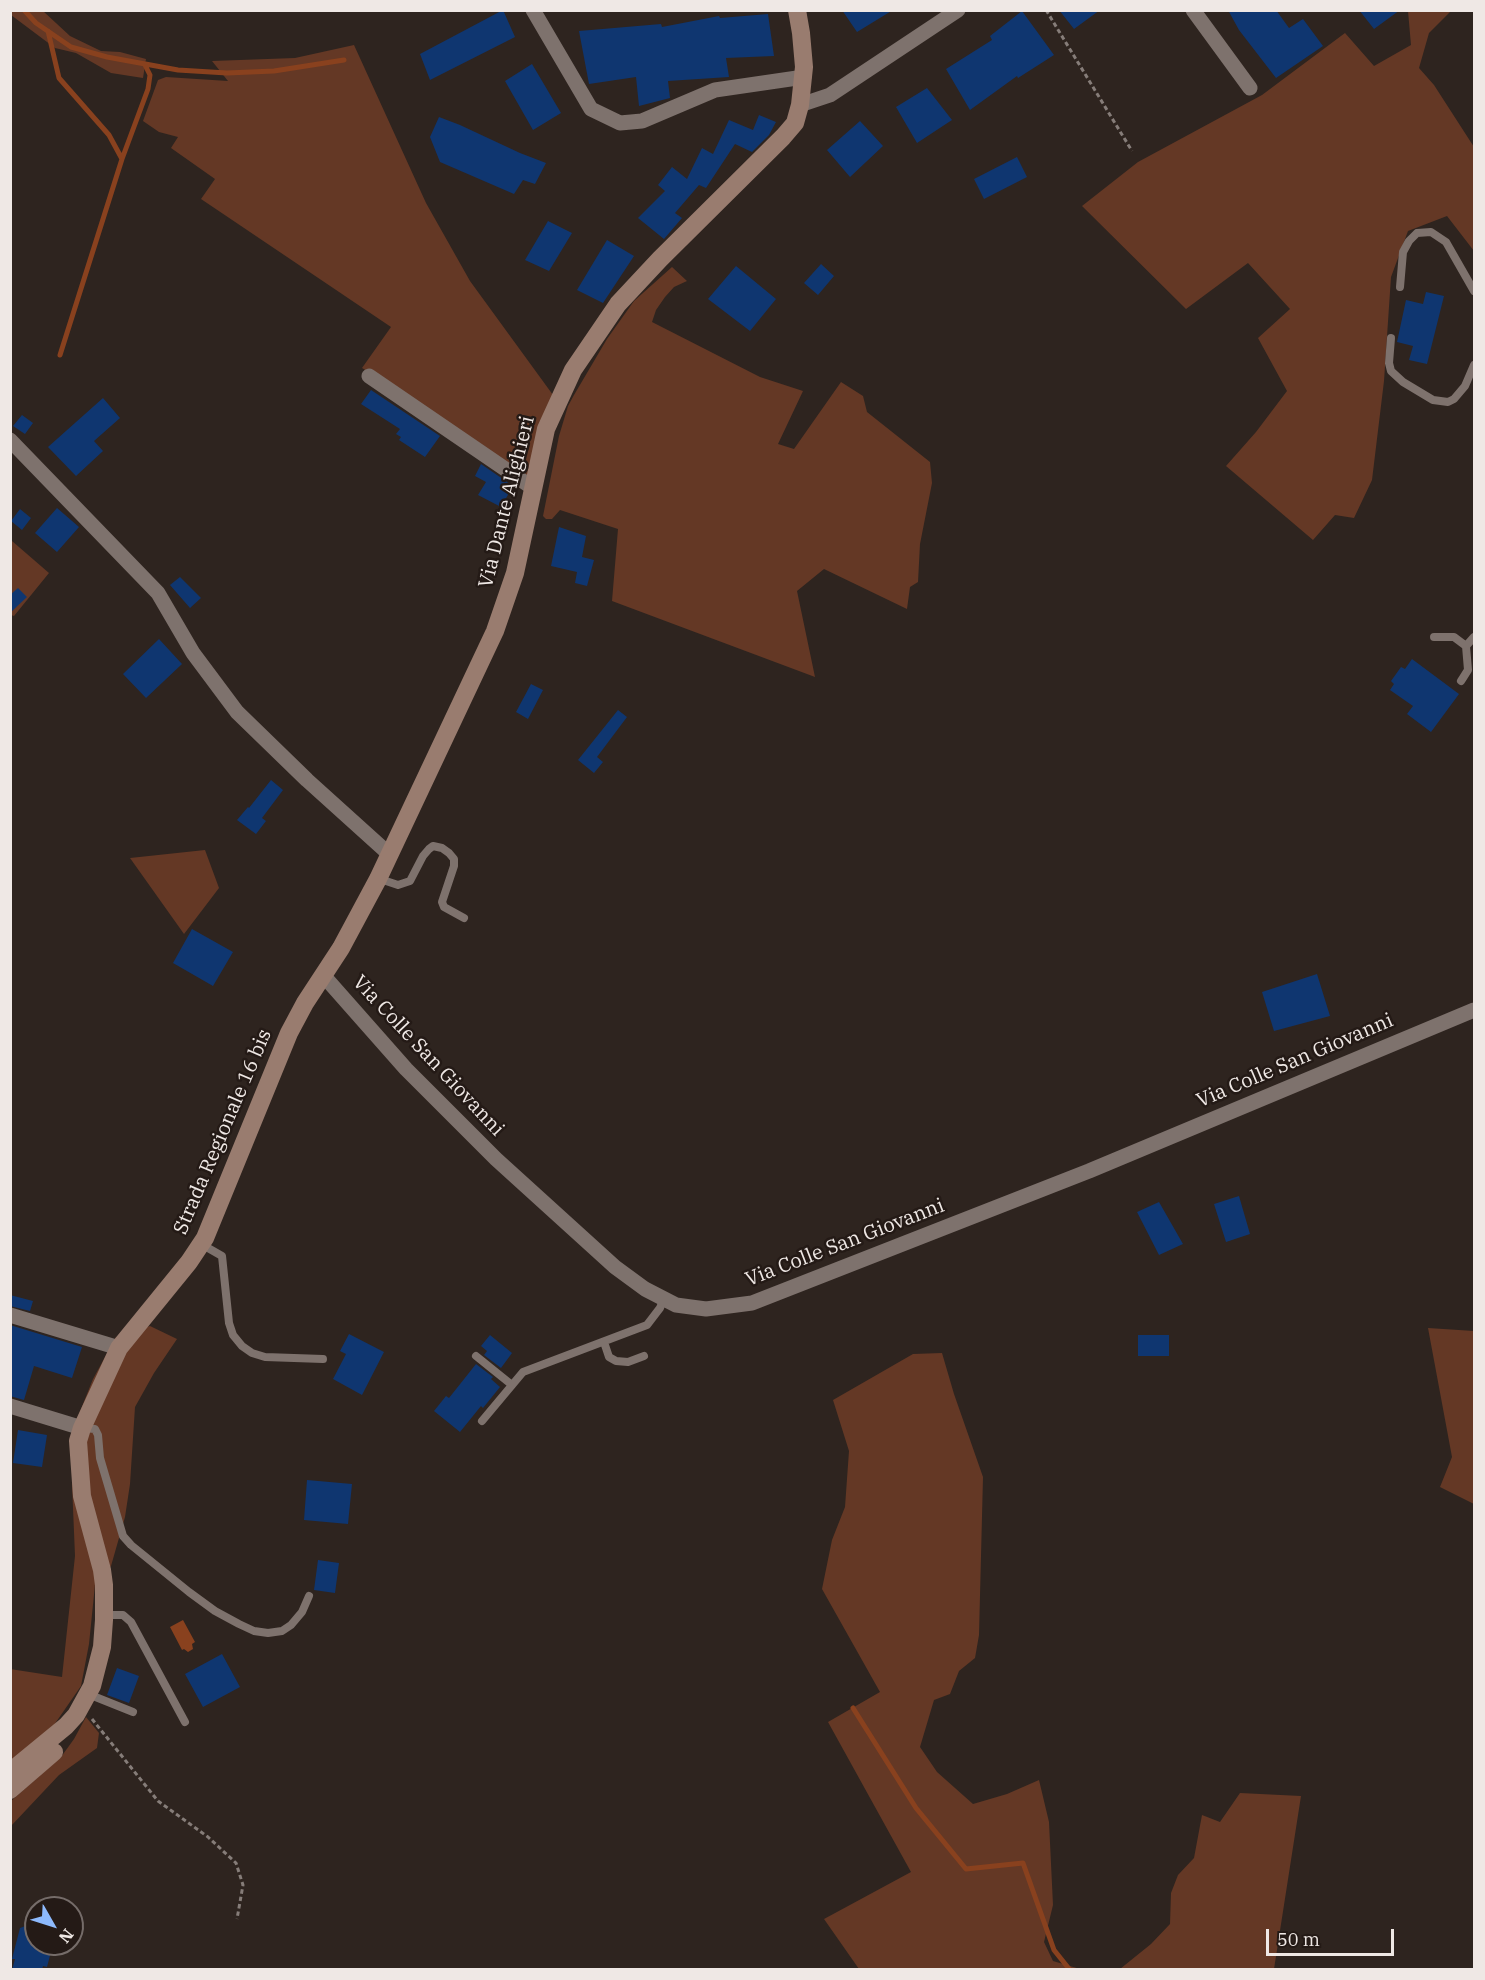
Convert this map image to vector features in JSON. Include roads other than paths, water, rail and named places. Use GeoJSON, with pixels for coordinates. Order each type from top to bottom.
{"type":"FeatureCollection","features":[{"type":"Feature","properties":{"kind":"main road","name":"Via Dante Alighieri"},"geometry":{"type":"LineString","coordinates":[[403,823],[495,631],[515,573],[546,429],[573,370],[618,304],[795,123],[804,77],[797,10]]}},
{"type":"Feature","properties":{"kind":"main road","name":"Strada Regionale 16 bis"},"geometry":{"type":"LineString","coordinates":[[10,1772],[66,1726],[86,1700],[97,1671],[102,1647],[104,1615],[102,1570],[82,1496],[78,1441],[82,1428],[119,1348],[201,1244],[289,1033],[305,1003],[341,948],[378,879],[403,823]]}},
{"type":"Feature","properties":{"kind":"main road"},"geometry":{"type":"LineString","coordinates":[[10,1790],[56,1750],[66,1726]]}},
{"type":"Feature","properties":{"kind":"street"},"geometry":{"type":"LineString","coordinates":[[533,10],[591,109],[620,123],[642,121],[715,90],[804,77]]}},
{"type":"Feature","properties":{"kind":"street"},"geometry":{"type":"LineString","coordinates":[[800,105],[830,95],[958,10]]}},
{"type":"Feature","properties":{"kind":"street"},"geometry":{"type":"LineString","coordinates":[[1193,10],[1250,88]]}},
{"type":"Feature","properties":{"kind":"street"},"geometry":{"type":"LineString","coordinates":[[369,376],[533,488]]}},
{"type":"Feature","properties":{"kind":"street"},"geometry":{"type":"LineString","coordinates":[[10,440],[158,593],[193,653],[237,712],[307,780],[389,854]]}},
{"type":"Feature","properties":{"kind":"street","name":"Via Colle San Giovanni"},"geometry":{"type":"LineString","coordinates":[[323,975],[406,1069],[496,1159],[615,1267],[645,1289],[676,1305],[706,1309],[752,1303],[1089,1171],[1474,1010]]}},
{"type":"Feature","properties":{"kind":"street"},"geometry":{"type":"LineString","coordinates":[[10,1315],[119,1348]]}},
{"type":"Feature","properties":{"kind":"street"},"geometry":{"type":"LineString","coordinates":[[10,1406],[82,1428]]}},
{"type":"Feature","properties":{"kind":"lane"},"geometry":{"type":"LineString","coordinates":[[1400,287],[1403,252],[1417,233],[1431,232],[1446,242],[1474,291]]}},
{"type":"Feature","properties":{"kind":"lane"},"geometry":{"type":"LineString","coordinates":[[1391,338],[1389,363],[1391,372],[1433,400],[1448,402],[1454,399],[1465,386],[1474,365]]}},
{"type":"Feature","properties":{"kind":"lane"},"geometry":{"type":"LineString","coordinates":[[1434,637],[1454,637],[1466,646]]}},
{"type":"Feature","properties":{"kind":"lane"},"geometry":{"type":"LineString","coordinates":[[1461,681],[1468,670],[1466,646],[1474,637]]}},
{"type":"Feature","properties":{"kind":"lane"},"geometry":{"type":"LineString","coordinates":[[378,879],[398,885],[404,884],[410,881],[429,849],[433,846],[441,848],[454,859],[454,866],[442,902],[449,912],[464,918]]}},
{"type":"Feature","properties":{"kind":"lane"},"geometry":{"type":"LineString","coordinates":[[201,1244],[222,1256],[229,1323],[233,1335],[242,1346],[252,1353],[265,1357],[322,1359]]}},
{"type":"Feature","properties":{"kind":"lane"},"geometry":{"type":"LineString","coordinates":[[482,1421],[523,1372],[647,1325],[660,1308],[664,1298]]}},
{"type":"Feature","properties":{"kind":"lane"},"geometry":{"type":"LineString","coordinates":[[604,1342],[609,1357],[616,1361],[628,1362],[644,1356]]}},
{"type":"Feature","properties":{"kind":"lane"},"geometry":{"type":"LineString","coordinates":[[476,1356],[512,1385]]}},
{"type":"Feature","properties":{"kind":"lane"},"geometry":{"type":"LineString","coordinates":[[82,1428],[95,1429],[98,1435],[100,1458],[123,1536],[189,1592],[215,1611],[239,1624],[254,1631],[268,1633],[282,1631],[291,1625],[302,1612],[309,1596]]}},
{"type":"Feature","properties":{"kind":"lane"},"geometry":{"type":"LineString","coordinates":[[104,1615],[123,1615],[131,1622],[185,1722]]}},
{"type":"Feature","properties":{"kind":"lane"},"geometry":{"type":"LineString","coordinates":[[86,1700],[133,1712]]}},
{"type":"Feature","properties":{"kind":"waterway"},"geometry":{"type":"LineString","coordinates":[[24,10],[36,23],[71,47],[107,57],[178,70],[227,73],[274,71],[344,60]]}},
{"type":"Feature","properties":{"kind":"waterway"},"geometry":{"type":"LineString","coordinates":[[48,31],[59,78],[109,135],[122,159],[60,355]]}},
{"type":"Feature","properties":{"kind":"waterway"},"geometry":{"type":"LineString","coordinates":[[122,159],[148,89],[150,75],[145,65]]}},
{"type":"Feature","properties":{"kind":"waterway"},"geometry":{"type":"LineString","coordinates":[[853,1708],[916,1808],[966,1869],[1023,1863],[1054,1950],[1070,1970]]}}]}
